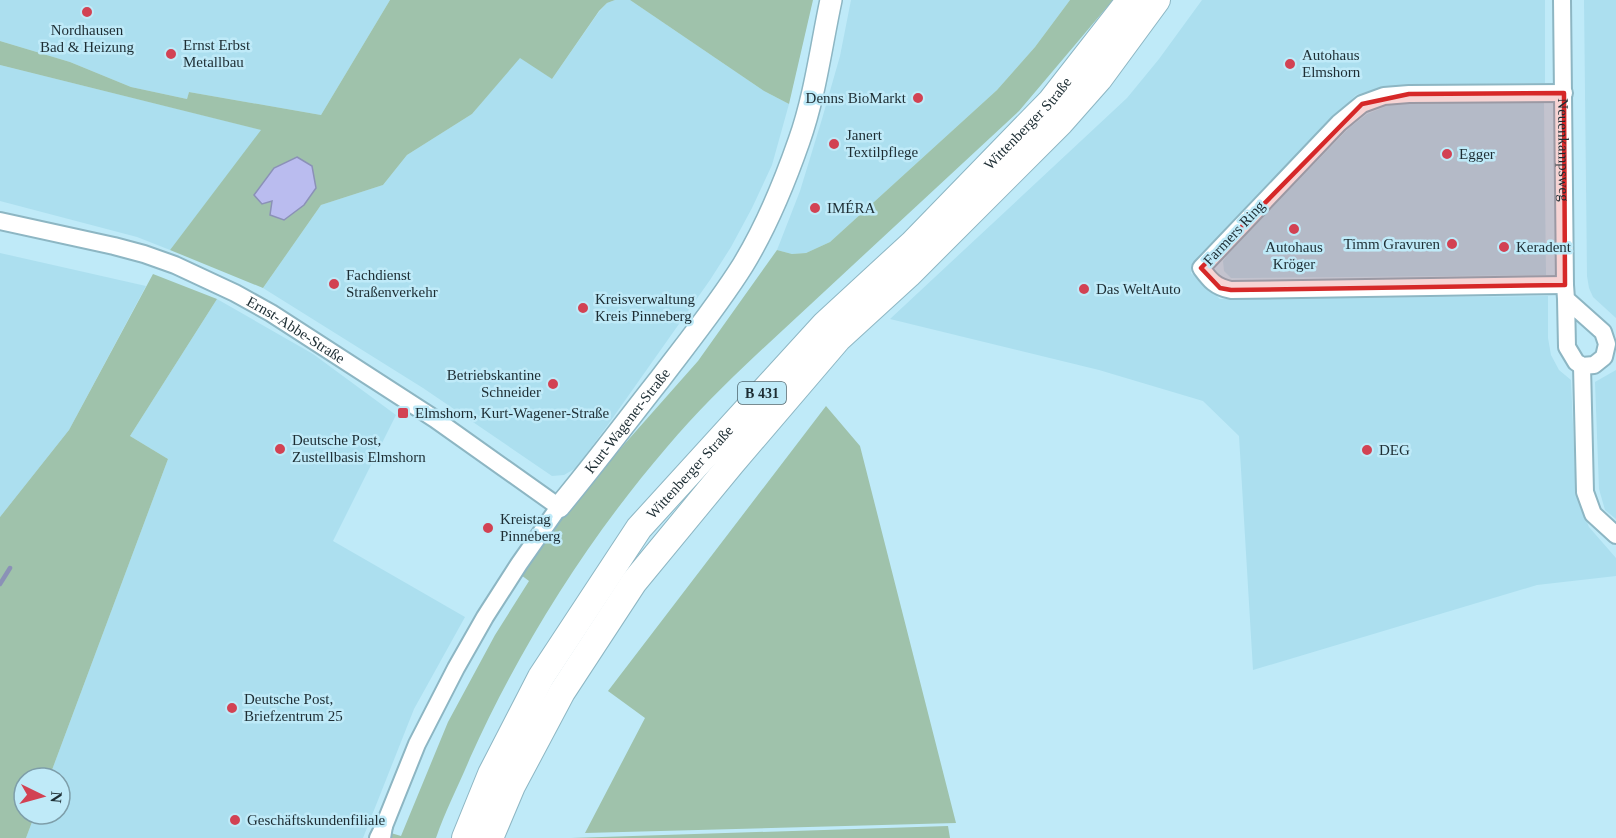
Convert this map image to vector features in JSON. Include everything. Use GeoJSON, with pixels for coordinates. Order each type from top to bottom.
{"type":"FeatureCollection","features":[{"type":"Feature","properties":{"kind":"main road","name":"Wittenberger Straße"},"geometry":{"type":"LineString","coordinates":[[465,838],[491,774],[542,677],[639,528],[825,324],[913,243],[1051,101],[1130,0]]}},
{"type":"Feature","properties":{"kind":"main road","name":"Wittenberger Straße"},"geometry":{"type":"LineString","coordinates":[[490,838],[512,786],[562,692],[634,582],[838,339],[908,275],[1061,122],[1099,79],[1157,0]]}},
{"type":"Feature","properties":{"kind":"street","name":"Kurt-Wagener-Straße"},"geometry":{"type":"LineString","coordinates":[[381,834],[417,744],[485,617],[559,507],[676,358],[743,265],[772,206],[799,141],[831,0]]}},
{"type":"Feature","properties":{"kind":"street","name":"Neuenkampsweg"},"geometry":{"type":"LineString","coordinates":[[1562,0],[1567,347],[1576,362],[1582,366]]}},
{"type":"Feature","properties":{"kind":"street","name":"Farmers Ring"},"geometry":{"type":"LineString","coordinates":[[1564,93],[1409,94],[1384,96],[1362,104],[1339,123],[1201,268],[1220,288],[1230,290],[1565,292]]}},
{"type":"Feature","properties":{"kind":"street","name":"Ernst-Abbe-Straße"},"geometry":{"type":"LineString","coordinates":[[0,221],[144,254],[175,265],[234,293],[281,319],[435,418],[559,507]]}},
{"type":"Feature","properties":{"kind":"street"},"geometry":{"type":"LineString","coordinates":[[1565,292],[1603,332],[1607,344],[1604,357],[1594,365],[1582,366],[1585,492],[1593,514],[1616,535]]}},
{"type":"Feature","properties":{"kind":"highlighted area"},"geometry":{"type":"Polygon","coordinates":[[[1564,93],[1565,285],[1231,290],[1220,288],[1201,268],[1362,104],[1409,94],[1564,93]]]}},
{"type":"Feature","properties":{"kind":"shaded area"},"geometry":{"type":"Polygon","coordinates":[[[0,0],[390,0],[321,115],[189,92],[187,99],[131,87],[70,62],[0,41],[0,0]]]}},
{"type":"Feature","properties":{"kind":"shaded area"},"geometry":{"type":"Polygon","coordinates":[[[615,0],[630,0],[764,91],[789,104],[772,165],[731,247],[710,280],[576,468],[564,475],[552,476],[423,388],[263,288],[321,205],[383,185],[407,155],[472,114],[520,57],[552,79],[598,13],[607,3],[615,0]]]}},
{"type":"Feature","properties":{"kind":"shaded area"},"geometry":{"type":"Polygon","coordinates":[[[851,0],[1070,0],[1035,47],[997,90],[830,242],[806,253],[792,254],[777,250],[800,191],[822,119],[840,56],[851,0]]]}},
{"type":"Feature","properties":{"kind":"shaded area"},"geometry":{"type":"Polygon","coordinates":[[[1202,0],[1545,0],[1545,83],[1411,85],[1383,87],[1356,95],[1192,264],[1191,273],[1220,299],[1548,296],[1548,338],[1551,355],[1559,370],[1571,380],[1576,494],[1589,527],[1616,558],[1616,576],[1537,585],[1253,670],[1239,436],[1203,401],[1099,370],[890,319],[1127,98],[1202,0]]]}},
{"type":"Feature","properties":{"kind":"shaded area"},"geometry":{"type":"Polygon","coordinates":[[[1584,0],[1616,0],[1616,318],[1593,297],[1587,276],[1584,0]]]}},
{"type":"Feature","properties":{"kind":"shaded area"},"geometry":{"type":"Polygon","coordinates":[[[0,65],[262,130],[170,250],[137,237],[0,201],[0,65]]]}},
{"type":"Feature","properties":{"kind":"shaded area"},"geometry":{"type":"Polygon","coordinates":[[[1544,102],[1546,275],[1231,278],[1224,271],[1223,261],[1231,250],[1349,128],[1367,114],[1400,103],[1544,102]]]}},
{"type":"Feature","properties":{"kind":"shaded area"},"geometry":{"type":"Polygon","coordinates":[[[297,157],[312,166],[316,188],[304,205],[284,220],[270,215],[272,201],[262,204],[254,195],[274,168],[297,157]]]}},
{"type":"Feature","properties":{"kind":"shaded area"},"geometry":{"type":"Polygon","coordinates":[[[0,253],[146,286],[69,430],[0,517],[0,253]]]}},
{"type":"Feature","properties":{"kind":"shaded area"},"geometry":{"type":"Polygon","coordinates":[[[217,299],[313,354],[396,415],[333,541],[465,617],[414,709],[363,838],[26,838],[30,826],[72,826],[72,766],[53,766],[168,459],[130,436],[217,299]]]}},
{"type":"Feature","properties":{"kind":"shaded area"},"geometry":{"type":"Polygon","coordinates":[[[1616,370],[1616,519],[1605,510],[1599,489],[1595,382],[1616,370]]]}},
{"type":"Feature","properties":{"kind":"green space"},"geometry":{"type":"Polygon","coordinates":[[[390,0],[615,0],[607,3],[599,11],[552,79],[520,58],[472,114],[407,155],[383,185],[321,205],[263,288],[170,250],[261,130],[0,65],[0,41],[70,62],[131,87],[187,99],[189,92],[321,115],[390,0]]]}},
{"type":"Feature","properties":{"kind":"green space"},"geometry":{"type":"Polygon","coordinates":[[[630,0],[813,0],[789,104],[764,91],[630,0]]]}},
{"type":"Feature","properties":{"kind":"green space"},"geometry":{"type":"Polygon","coordinates":[[[1070,0],[1113,0],[1019,111],[744,366],[667,447],[610,519],[533,635],[470,758],[436,838],[390,838],[391,833],[401,836],[448,722],[495,635],[529,581],[521,575],[567,509],[698,361],[777,250],[792,254],[806,253],[830,242],[997,90],[1035,47],[1070,0]]]}},
{"type":"Feature","properties":{"kind":"green space"},"geometry":{"type":"Polygon","coordinates":[[[153,274],[217,299],[130,436],[168,459],[53,766],[12,766],[12,826],[30,826],[26,838],[0,838],[0,517],[69,430],[153,274]]]}},
{"type":"Feature","properties":{"kind":"green space"},"geometry":{"type":"Polygon","coordinates":[[[826,406],[860,446],[956,823],[585,833],[645,718],[608,691],[826,406]]]}},
{"type":"Feature","properties":{"kind":"green space"},"geometry":{"type":"Polygon","coordinates":[[[948,826],[950,838],[571,838],[948,826]]]}},
{"type":"Feature","properties":{"kind":"waterway"},"geometry":{"type":"LineString","coordinates":[[0,584],[10,568]]}},
{"type":"Feature","properties":{"kind":"place","name":"Nordhausen Bad & Heizung"},"geometry":{"type":"Point","coordinates":[87,12]}},
{"type":"Feature","properties":{"kind":"place","name":"Ernst Erbst Metallbau"},"geometry":{"type":"Point","coordinates":[171,54]}},
{"type":"Feature","properties":{"kind":"place","name":"Autohaus Elmshorn"},"geometry":{"type":"Point","coordinates":[1290,64]}},
{"type":"Feature","properties":{"kind":"place","name":"Denns BioMarkt"},"geometry":{"type":"Point","coordinates":[918,98]}},
{"type":"Feature","properties":{"kind":"place","name":"Janert Textilpflege"},"geometry":{"type":"Point","coordinates":[834,144]}},
{"type":"Feature","properties":{"kind":"place","name":"Egger"},"geometry":{"type":"Point","coordinates":[1447,154]}},
{"type":"Feature","properties":{"kind":"place","name":"IMÉRA"},"geometry":{"type":"Point","coordinates":[815,208]}},
{"type":"Feature","properties":{"kind":"place","name":"Autohaus Kröger"},"geometry":{"type":"Point","coordinates":[1294,229]}},
{"type":"Feature","properties":{"kind":"place","name":"Timm Gravuren"},"geometry":{"type":"Point","coordinates":[1452,244]}},
{"type":"Feature","properties":{"kind":"place","name":"Keradent"},"geometry":{"type":"Point","coordinates":[1504,247]}},
{"type":"Feature","properties":{"kind":"place","name":"Fachdienst Straßenverkehr"},"geometry":{"type":"Point","coordinates":[334,284]}},
{"type":"Feature","properties":{"kind":"place","name":"Das WeltAuto"},"geometry":{"type":"Point","coordinates":[1084,289]}},
{"type":"Feature","properties":{"kind":"place","name":"Kreisverwaltung Kreis Pinneberg"},"geometry":{"type":"Point","coordinates":[583,308]}},
{"type":"Feature","properties":{"kind":"place","name":"Betriebskantine Schneider"},"geometry":{"type":"Point","coordinates":[553,384]}},
{"type":"Feature","properties":{"kind":"place","name":"Elmshorn, Kurt-Wagener-Straße"},"geometry":{"type":"Point","coordinates":[403,413]}},
{"type":"Feature","properties":{"kind":"place","name":"Deutsche Post, Zustellbasis Elmshorn"},"geometry":{"type":"Point","coordinates":[280,449]}},
{"type":"Feature","properties":{"kind":"place","name":"DEG"},"geometry":{"type":"Point","coordinates":[1367,450]}},
{"type":"Feature","properties":{"kind":"place","name":"Kreistag Pinneberg"},"geometry":{"type":"Point","coordinates":[488,528]}},
{"type":"Feature","properties":{"kind":"place","name":"Deutsche Post, Briefzentrum 25"},"geometry":{"type":"Point","coordinates":[232,708]}},
{"type":"Feature","properties":{"kind":"place","name":"Geschäftskundenfiliale"},"geometry":{"type":"Point","coordinates":[235,820]}}]}
